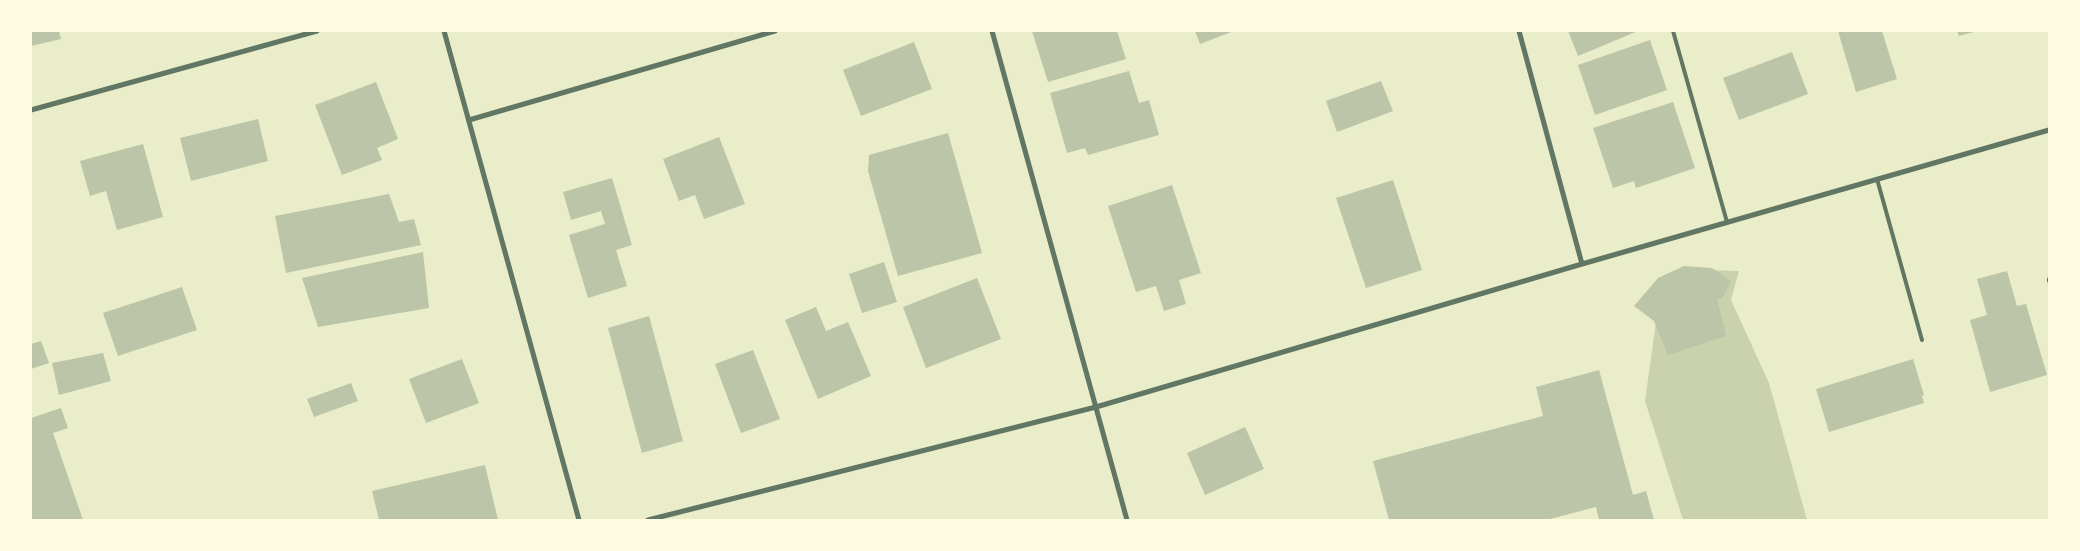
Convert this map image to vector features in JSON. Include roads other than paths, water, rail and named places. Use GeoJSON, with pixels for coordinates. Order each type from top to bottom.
{"type":"FeatureCollection","features":[{"type":"Feature","properties":{"kind":"street"},"geometry":{"type":"LineString","coordinates":[[31,110],[317,31]]}},
{"type":"Feature","properties":{"kind":"street"},"geometry":{"type":"LineString","coordinates":[[444,31],[579,520]]}},
{"type":"Feature","properties":{"kind":"street"},"geometry":{"type":"LineString","coordinates":[[469,120],[775,31]]}},
{"type":"Feature","properties":{"kind":"street"},"geometry":{"type":"LineString","coordinates":[[992,31],[1127,520]]}},
{"type":"Feature","properties":{"kind":"street"},"geometry":{"type":"LineString","coordinates":[[1519,31],[1582,264]]}},
{"type":"Feature","properties":{"kind":"street"},"geometry":{"type":"LineString","coordinates":[[648,520],[1096,407],[1582,264],[2049,130]]}},
{"type":"Feature","properties":{"kind":"lane"},"geometry":{"type":"LineString","coordinates":[[1673,31],[1727,222]]}},
{"type":"Feature","properties":{"kind":"lane"},"geometry":{"type":"LineString","coordinates":[[1878,179],[1922,340]]}}]}
